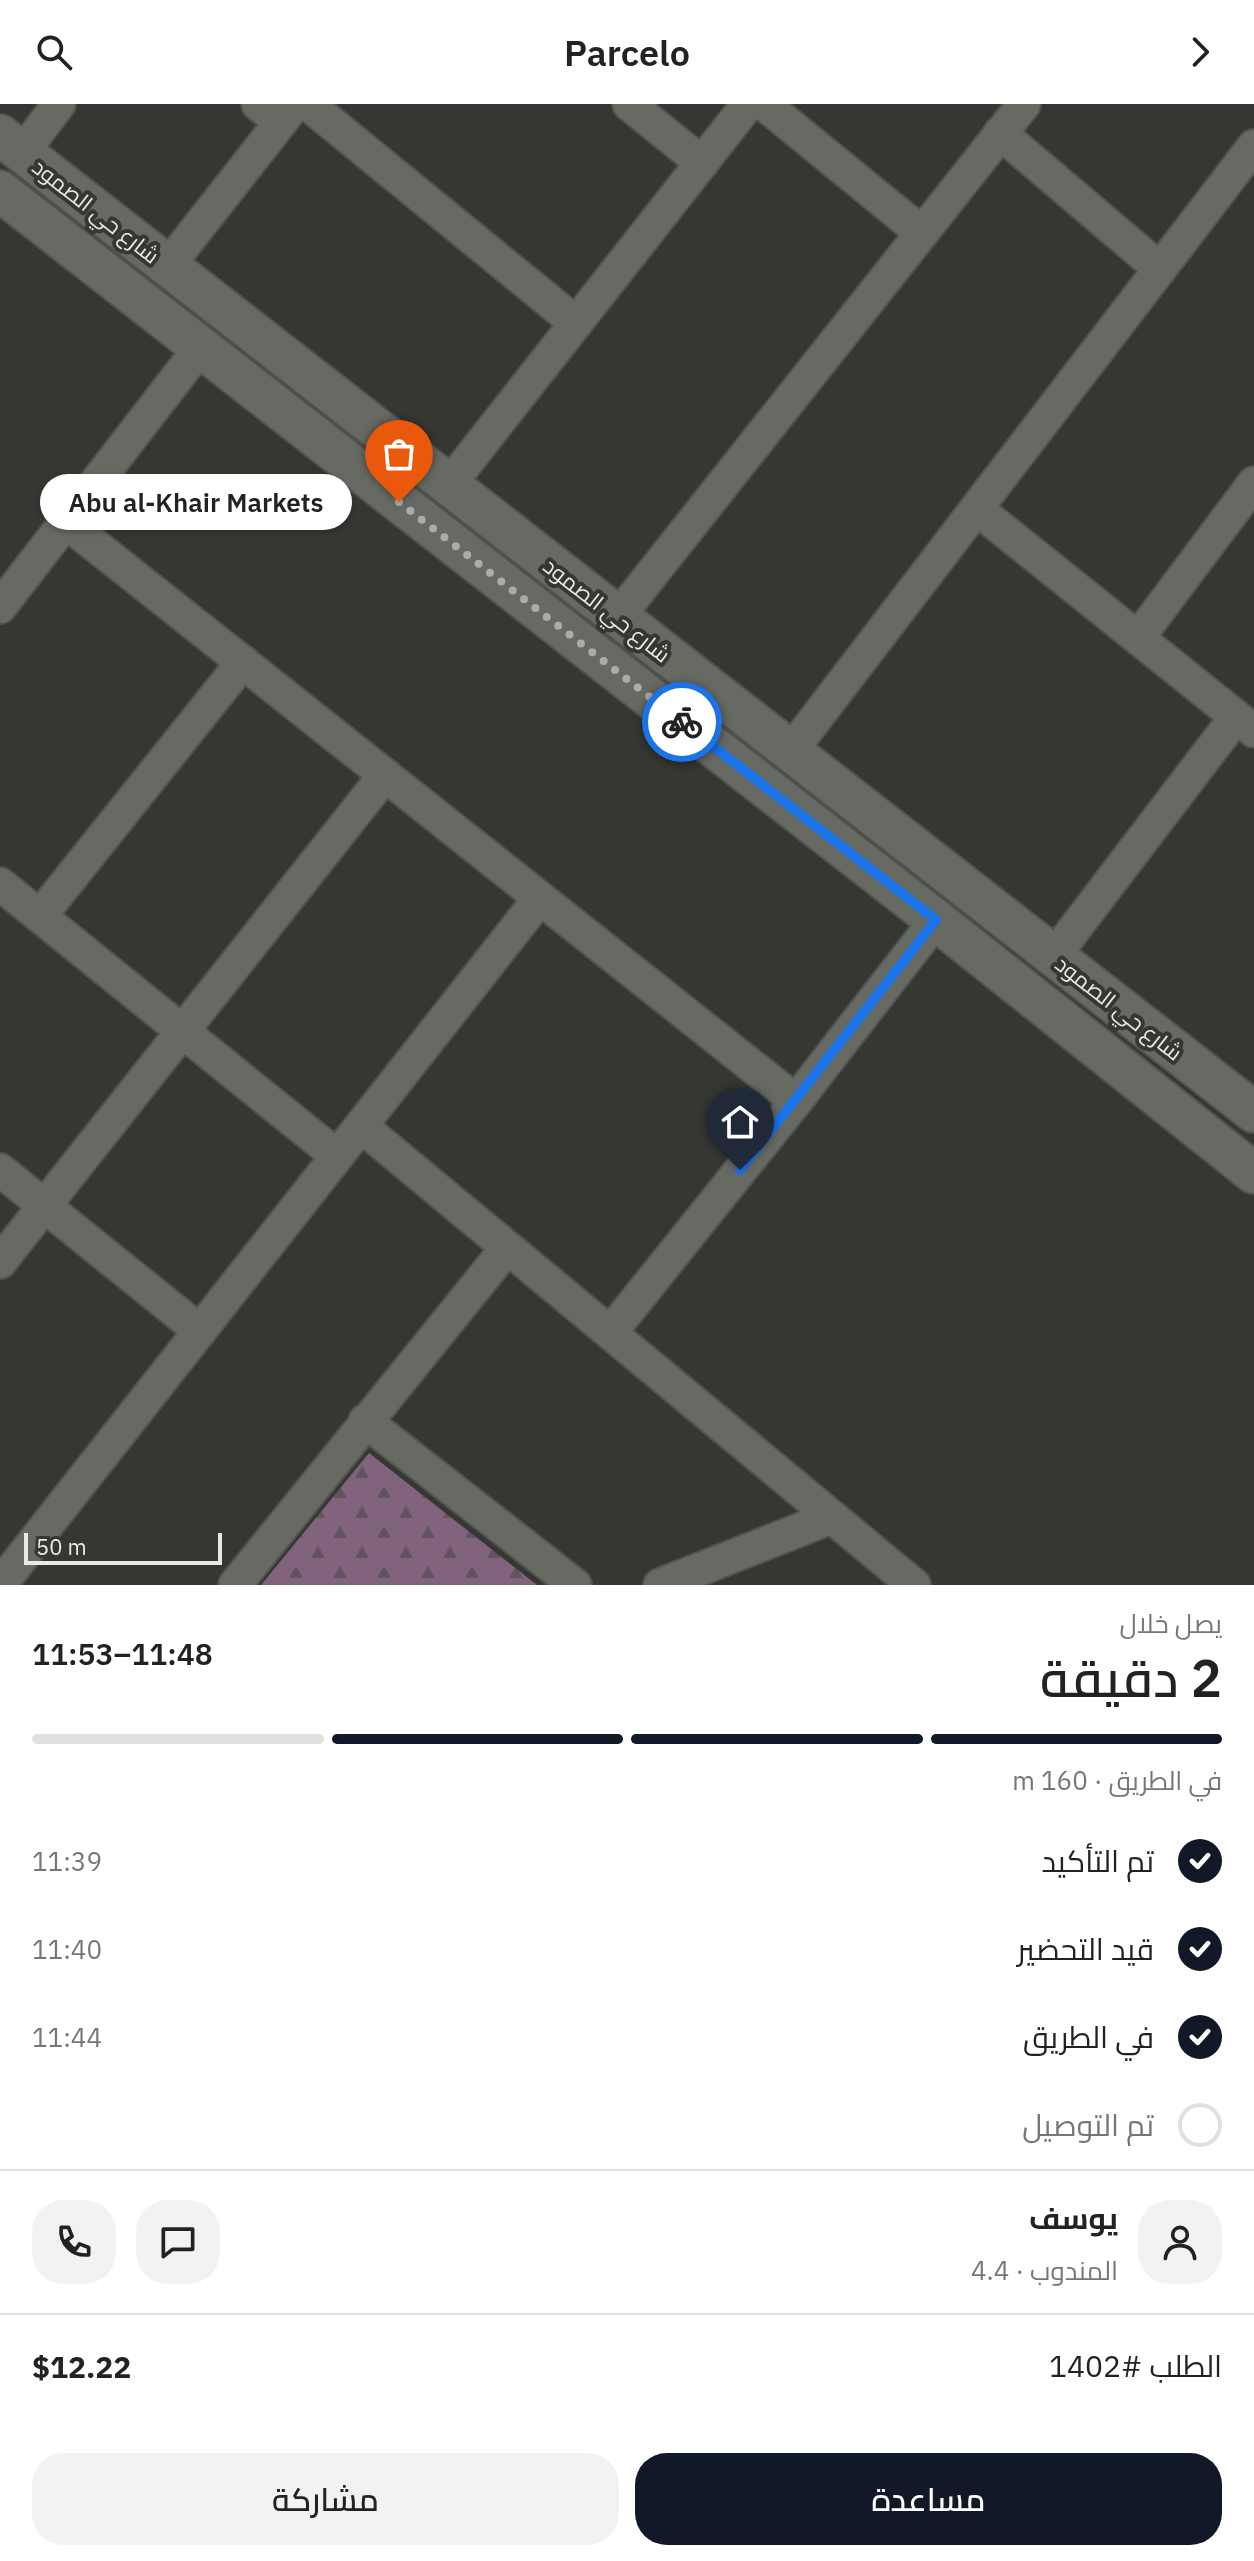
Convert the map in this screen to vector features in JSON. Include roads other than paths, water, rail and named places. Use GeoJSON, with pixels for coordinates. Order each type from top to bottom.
{"type":"FeatureCollection","features":[{"type":"Feature","properties":{"kind":"street"},"geometry":{"type":"LineString","coordinates":[[13,202],[36,209],[49,195],[24,155],[59,104]]}},
{"type":"Feature","properties":{"kind":"street"},"geometry":{"type":"LineString","coordinates":[[308,104],[576,323]]}},
{"type":"Feature","properties":{"kind":"street"},"geometry":{"type":"LineString","coordinates":[[629,104],[702,163]]}},
{"type":"Feature","properties":{"kind":"street"},"geometry":{"type":"LineString","coordinates":[[448,486],[748,104]]}},
{"type":"Feature","properties":{"kind":"street"},"geometry":{"type":"LineString","coordinates":[[764,104],[922,233]]}},
{"type":"Feature","properties":{"kind":"street"},"geometry":{"type":"LineString","coordinates":[[617,618],[1024,104]]}},
{"type":"Feature","properties":{"kind":"street"},"geometry":{"type":"LineString","coordinates":[[167,267],[278,110]]}},
{"type":"Feature","properties":{"kind":"street"},"geometry":{"type":"LineString","coordinates":[[1000,133],[1160,269]]}},
{"type":"Feature","properties":{"kind":"street"},"geometry":{"type":"LineString","coordinates":[[790,752],[1254,146]]}},
{"type":"Feature","properties":{"kind":"street","name":"شارع حي الصمود"},"geometry":{"type":"LineString","coordinates":[[24,155],[1254,1112]]}},
{"type":"Feature","properties":{"kind":"street"},"geometry":{"type":"LineString","coordinates":[[13,202],[936,920],[1254,1173]]}},
{"type":"Feature","properties":{"kind":"street"},"geometry":{"type":"LineString","coordinates":[[88,260],[91,242],[97,234],[114,225]]}},
{"type":"Feature","properties":{"kind":"street"},"geometry":{"type":"LineString","coordinates":[[0,607],[200,348]]}},
{"type":"Feature","properties":{"kind":"street"},"geometry":{"type":"LineString","coordinates":[[1138,638],[1254,483]]}},
{"type":"Feature","properties":{"kind":"street"},"geometry":{"type":"LineString","coordinates":[[977,509],[1245,724],[1053,957]]}},
{"type":"Feature","properties":{"kind":"street"},"geometry":{"type":"LineString","coordinates":[[67,523],[796,1101]]}},
{"type":"Feature","properties":{"kind":"street"},"geometry":{"type":"LineString","coordinates":[[40,916],[243,662]]}},
{"type":"Feature","properties":{"kind":"street"},"geometry":{"type":"LineString","coordinates":[[0,1262],[385,775]]}},
{"type":"Feature","properties":{"kind":"street"},"geometry":{"type":"LineString","coordinates":[[845,850],[864,844],[875,830],[877,820]]}},
{"type":"Feature","properties":{"kind":"street"},"geometry":{"type":"LineString","coordinates":[[904,895],[912,873],[918,868],[933,865]]}},
{"type":"Feature","properties":{"kind":"street"},"geometry":{"type":"LineString","coordinates":[[0,884],[337,1156]]}},
{"type":"Feature","properties":{"kind":"street"},"geometry":{"type":"LineString","coordinates":[[0,1585],[540,898]]}},
{"type":"Feature","properties":{"kind":"street"},"geometry":{"type":"LineString","coordinates":[[610,1333],[936,920]]}},
{"type":"Feature","properties":{"kind":"street"},"geometry":{"type":"LineString","coordinates":[[361,1126],[914,1585]]}},
{"type":"Feature","properties":{"kind":"street"},"geometry":{"type":"LineString","coordinates":[[0,1170],[200,1331]]}},
{"type":"Feature","properties":{"kind":"street"},"geometry":{"type":"LineString","coordinates":[[235,1585],[507,1248]]}},
{"type":"Feature","properties":{"kind":"street"},"geometry":{"type":"LineString","coordinates":[[365,1421],[575,1585]]}},
{"type":"Feature","properties":{"kind":"street"},"geometry":{"type":"LineString","coordinates":[[660,1585],[832,1517]]}},
{"type":"Feature","properties":{"kind":"place","name":"Abu al-Khair Markets"},"geometry":{"type":"Point","coordinates":[399,502]}}]}
